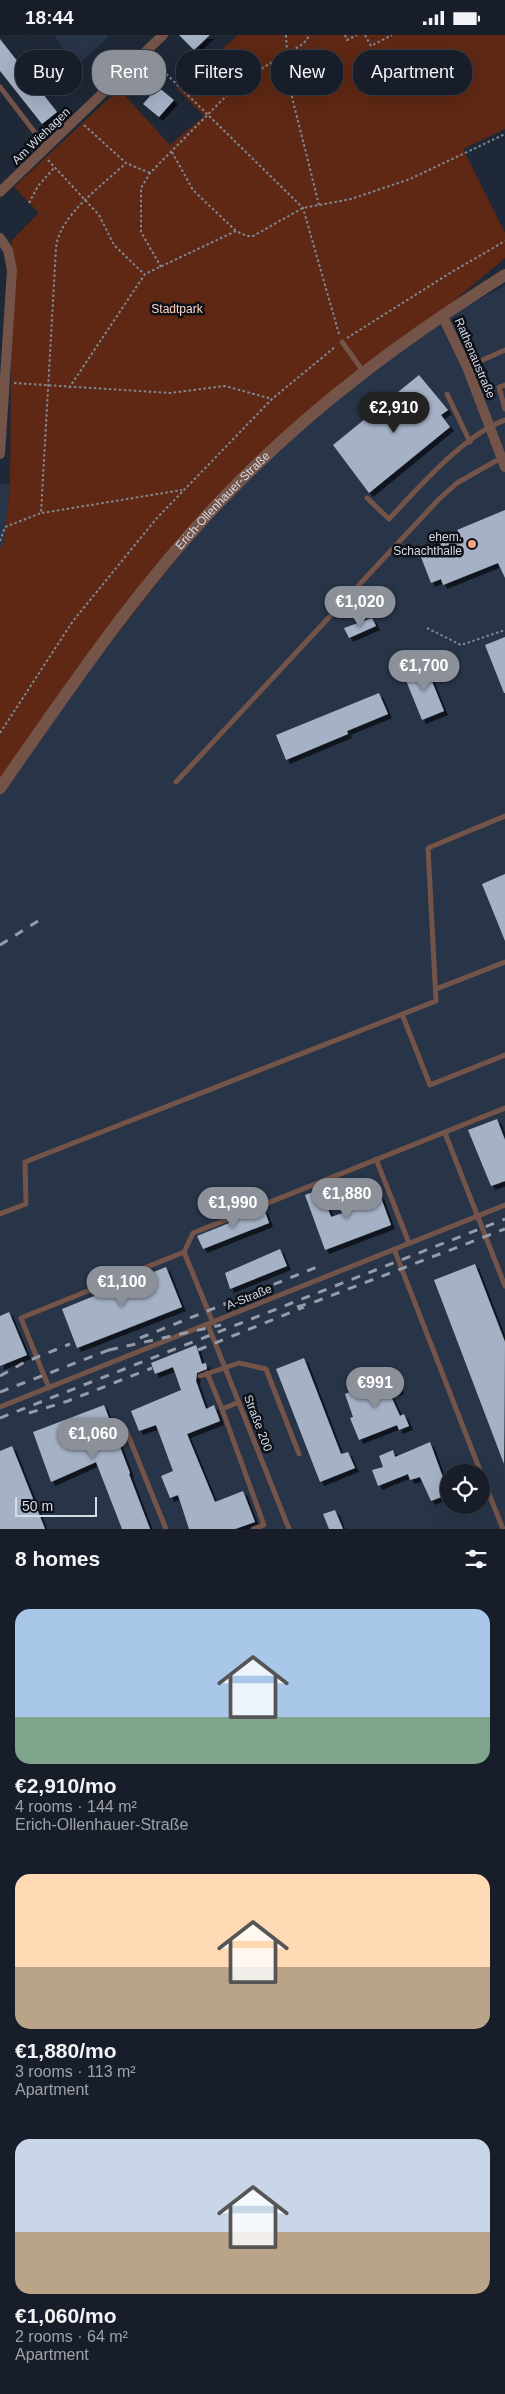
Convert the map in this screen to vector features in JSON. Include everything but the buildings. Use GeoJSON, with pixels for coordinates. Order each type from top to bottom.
{"type":"FeatureCollection","features":[{"type":"Feature","properties":{"kind":"street","name":"Am Wiehagen"},"geometry":{"type":"LineString","coordinates":[[148,50],[163,35]]}},
{"type":"Feature","properties":{"kind":"street","name":"Am Wiehagen"},"geometry":{"type":"LineString","coordinates":[[0,192],[102,95]]}},
{"type":"Feature","properties":{"kind":"street"},"geometry":{"type":"LineString","coordinates":[[0,238],[8,250],[12,270],[3,382],[0,454]]}},
{"type":"Feature","properties":{"kind":"street","name":"Erich-Ollenhauer-Straße"},"geometry":{"type":"LineString","coordinates":[[0,788],[129,608],[185,540],[231,490],[282,440],[363,371],[442,315],[505,275]]}},
{"type":"Feature","properties":{"kind":"street","name":"Rathenaustraße"},"geometry":{"type":"LineString","coordinates":[[442,315],[467,367],[503,463]]}},
{"type":"Feature","properties":{"kind":"lane"},"geometry":{"type":"LineString","coordinates":[[0,87],[44,150]]}},
{"type":"Feature","properties":{"kind":"lane"},"geometry":{"type":"LineString","coordinates":[[342,342],[363,371]]}},
{"type":"Feature","properties":{"kind":"lane"},"geometry":{"type":"LineString","coordinates":[[467,367],[505,350]]}},
{"type":"Feature","properties":{"kind":"lane"},"geometry":{"type":"LineString","coordinates":[[505,385],[499,387],[505,409]]}},
{"type":"Feature","properties":{"kind":"lane"},"geometry":{"type":"LineString","coordinates":[[448,394],[470,442]]}},
{"type":"Feature","properties":{"kind":"lane"},"geometry":{"type":"LineString","coordinates":[[367,498],[389,519],[420,486],[470,442],[490,427],[505,420]]}},
{"type":"Feature","properties":{"kind":"lane"},"geometry":{"type":"LineString","coordinates":[[176,782],[438,500],[457,483],[503,463]]}},
{"type":"Feature","properties":{"kind":"lane"},"geometry":{"type":"LineString","coordinates":[[0,1214],[26,1205],[25,1162],[436,1001],[428,848],[505,815]]}},
{"type":"Feature","properties":{"kind":"lane"},"geometry":{"type":"LineString","coordinates":[[436,989],[505,962]]}},
{"type":"Feature","properties":{"kind":"lane"},"geometry":{"type":"LineString","coordinates":[[402,1014],[430,1085],[505,1055]]}},
{"type":"Feature","properties":{"kind":"lane"},"geometry":{"type":"LineString","coordinates":[[48,1387],[21,1318],[184,1252],[193,1233],[505,1108]]}},
{"type":"Feature","properties":{"kind":"lane"},"geometry":{"type":"LineString","coordinates":[[445,1133],[505,1286]]}},
{"type":"Feature","properties":{"kind":"lane"},"geometry":{"type":"LineString","coordinates":[[376,1159],[408,1243]]}},
{"type":"Feature","properties":{"kind":"lane","name":"A-Straße"},"geometry":{"type":"LineString","coordinates":[[0,1407],[505,1205]]}},
{"type":"Feature","properties":{"kind":"lane"},"geometry":{"type":"LineString","coordinates":[[394,1249],[478,1464]]}},
{"type":"Feature","properties":{"kind":"lane","name":"Straße 200"},"geometry":{"type":"LineString","coordinates":[[184,1252],[225,1367],[288,1529]]}},
{"type":"Feature","properties":{"kind":"lane"},"geometry":{"type":"LineString","coordinates":[[200,1376],[239,1363],[266,1369],[300,1454]]}},
{"type":"Feature","properties":{"kind":"lane"},"geometry":{"type":"LineString","coordinates":[[208,1373],[264,1525],[253,1529]]}},
{"type":"Feature","properties":{"kind":"lane"},"geometry":{"type":"LineString","coordinates":[[222,1409],[239,1402]]}},
{"type":"Feature","properties":{"kind":"lane"},"geometry":{"type":"LineString","coordinates":[[126,1430],[166,1529]]}},
{"type":"Feature","properties":{"kind":"lane"},"geometry":{"type":"LineString","coordinates":[[490,1496],[503,1529]]}},
{"type":"Feature","properties":{"kind":"path"},"geometry":{"type":"LineString","coordinates":[[286,35],[287,50]]}},
{"type":"Feature","properties":{"kind":"path"},"geometry":{"type":"LineString","coordinates":[[292,50],[303,44],[310,35]]}},
{"type":"Feature","properties":{"kind":"path"},"geometry":{"type":"LineString","coordinates":[[345,35],[347,40],[357,35]]}},
{"type":"Feature","properties":{"kind":"path"},"geometry":{"type":"LineString","coordinates":[[365,35],[371,46],[392,35]]}},
{"type":"Feature","properties":{"kind":"path"},"geometry":{"type":"LineString","coordinates":[[161,267],[141,232],[141,187],[150,173],[242,80],[271,63]]}},
{"type":"Feature","properties":{"kind":"path"},"geometry":{"type":"LineString","coordinates":[[166,73],[303,208],[342,342]]}},
{"type":"Feature","properties":{"kind":"path"},"geometry":{"type":"LineString","coordinates":[[292,95],[319,205]]}},
{"type":"Feature","properties":{"kind":"path"},"geometry":{"type":"LineString","coordinates":[[77,119],[126,163],[150,173]]}},
{"type":"Feature","properties":{"kind":"path"},"geometry":{"type":"LineString","coordinates":[[172,152],[193,190],[236,231],[247,236],[260,234],[303,208],[351,199],[410,179],[505,134]]}},
{"type":"Feature","properties":{"kind":"path"},"geometry":{"type":"LineString","coordinates":[[44,150],[54,168],[99,215],[114,245],[145,274]]}},
{"type":"Feature","properties":{"kind":"path"},"geometry":{"type":"LineString","coordinates":[[41,513],[57,239],[63,225],[85,201],[126,163]]}},
{"type":"Feature","properties":{"kind":"path"},"geometry":{"type":"LineString","coordinates":[[29,203],[38,186],[54,168]]}},
{"type":"Feature","properties":{"kind":"path"},"geometry":{"type":"LineString","coordinates":[[69,388],[145,274],[236,231]]}},
{"type":"Feature","properties":{"kind":"path"},"geometry":{"type":"LineString","coordinates":[[0,733],[73,621],[182,490],[272,399],[342,342],[450,273],[505,241]]}},
{"type":"Feature","properties":{"kind":"path"},"geometry":{"type":"LineString","coordinates":[[3,382],[69,388],[170,393],[224,386],[272,399]]}},
{"type":"Feature","properties":{"kind":"path"},"geometry":{"type":"LineString","coordinates":[[0,541],[6,527],[41,513],[182,490]]}},
{"type":"Feature","properties":{"kind":"path"},"geometry":{"type":"LineString","coordinates":[[427,628],[461,645],[505,630]]}},
{"type":"Feature","properties":{"kind":"shaded area"},"geometry":{"type":"Polygon","coordinates":[[[54,35],[108,35],[107,39],[92,50],[82,61],[82,50],[65,50],[54,35]]]}},
{"type":"Feature","properties":{"kind":"shaded area"},"geometry":{"type":"Polygon","coordinates":[[[505,285],[505,1529],[0,1529],[0,783],[135,600],[315,408],[454,314],[505,285]]]}},
{"type":"Feature","properties":{"kind":"shaded area"},"geometry":{"type":"Polygon","coordinates":[[[0,484],[10,485],[4,541],[0,549],[0,484]]]}},
{"type":"Feature","properties":{"kind":"green space","name":"Stadtpark"},"geometry":{"type":"Polygon","coordinates":[[[238,35],[505,35],[505,129],[463,149],[505,233],[505,258],[231,489],[0,783],[0,549],[4,541],[10,485],[12,240],[39,213],[14,187],[113,95],[124,95],[170,145],[204,116],[183,95],[261,95],[261,50],[220,50],[238,35]]]}},
{"type":"Feature","properties":{"kind":"railway"},"geometry":{"type":"LineString","coordinates":[[0,945],[38,921]]}},
{"type":"Feature","properties":{"kind":"railway"},"geometry":{"type":"LineString","coordinates":[[0,1418],[505,1219]]}},
{"type":"Feature","properties":{"kind":"railway"},"geometry":{"type":"LineString","coordinates":[[297,1307],[505,1229]]}},
{"type":"Feature","properties":{"kind":"railway"},"geometry":{"type":"LineString","coordinates":[[140,1338],[317,1267]]}},
{"type":"Feature","properties":{"kind":"railway"},"geometry":{"type":"LineString","coordinates":[[198,1350],[304,1307]]}},
{"type":"Feature","properties":{"kind":"railway"},"geometry":{"type":"LineString","coordinates":[[109,1350],[221,1325]]}},
{"type":"Feature","properties":{"kind":"railway"},"geometry":{"type":"LineString","coordinates":[[0,1376],[25,1362],[70,1344]]}},
{"type":"Feature","properties":{"kind":"railway"},"geometry":{"type":"LineString","coordinates":[[0,1392],[114,1348]]}},
{"type":"Feature","properties":{"kind":"railway"},"geometry":{"type":"LineString","coordinates":[[29,1413],[68,1401],[152,1368]]}},
{"type":"Feature","properties":{"kind":"place","name":"ehem. Schachthalle"},"geometry":{"type":"Point","coordinates":[472,544]}}]}
